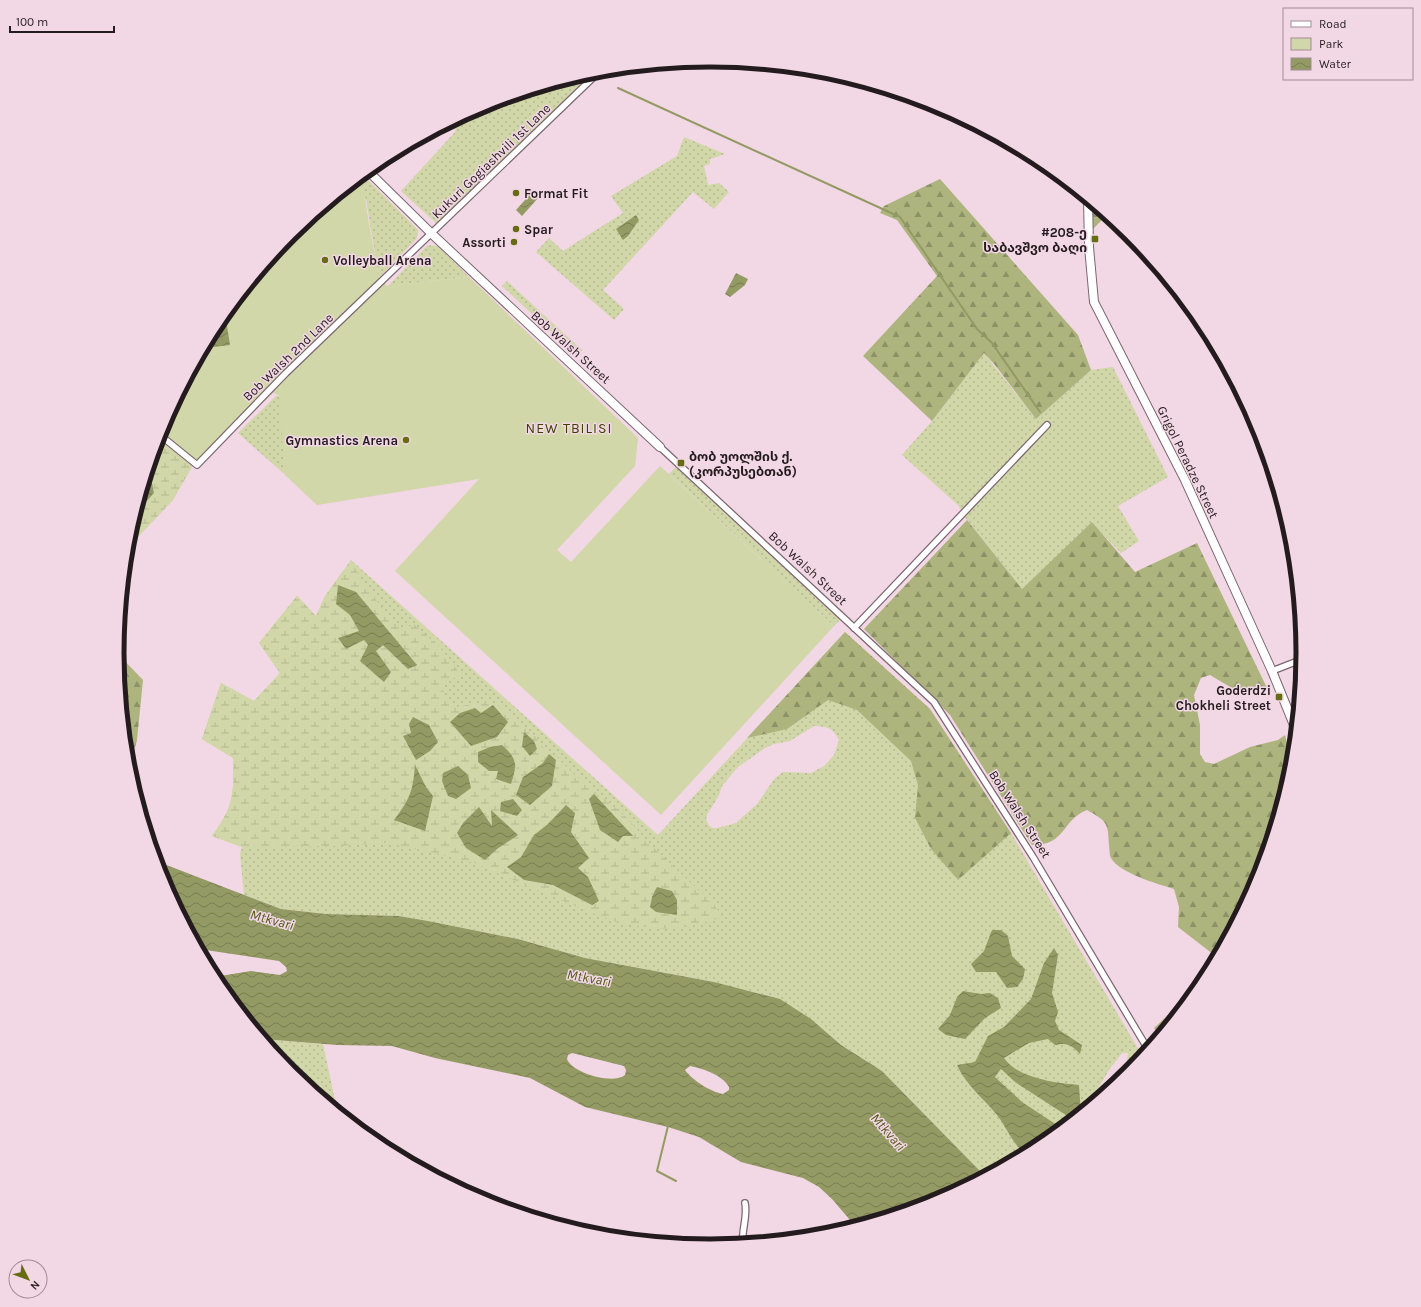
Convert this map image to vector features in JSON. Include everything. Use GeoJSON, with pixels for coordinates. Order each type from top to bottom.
{"type":"FeatureCollection","features":[{"type":"Feature","properties":{"kind":"street","name":"Kukuri Gogiashvili 1st Lane"},"geometry":{"type":"LineString","coordinates":[[432,234],[592,79]]}},
{"type":"Feature","properties":{"kind":"street","name":"Bob Walsh Street"},"geometry":{"type":"LineString","coordinates":[[372,175],[432,234],[934,702],[1034,857],[1146,1046]]}},
{"type":"Feature","properties":{"kind":"street","name":"Grigol Peradze Street"},"geometry":{"type":"LineString","coordinates":[[1088,205],[1089,247],[1094,302],[1185,480],[1272,671],[1293,722]]}},
{"type":"Feature","properties":{"kind":"street","name":"Bob Walsh 2nd Lane"},"geometry":{"type":"LineString","coordinates":[[165,439],[197,465],[286,373],[432,234]]}},
{"type":"Feature","properties":{"kind":"street"},"geometry":{"type":"LineString","coordinates":[[854,628],[1047,426]]}},
{"type":"Feature","properties":{"kind":"street"},"geometry":{"type":"LineString","coordinates":[[1272,671],[1297,661]]}},
{"type":"Feature","properties":{"kind":"street"},"geometry":{"type":"LineString","coordinates":[[742,1239],[747,1213],[745,1203]]}},
{"type":"Feature","properties":{"kind":"green space"},"geometry":{"type":"Polygon","coordinates":[[[586,80],[437,224],[401,191],[456,131],[454,126],[522,98],[586,80]]]}},
{"type":"Feature","properties":{"kind":"green space"},"geometry":{"type":"Polygon","coordinates":[[[684,137],[725,154],[710,159],[710,164],[704,166],[708,185],[719,183],[729,192],[714,209],[693,192],[603,290],[624,309],[614,320],[536,252],[549,238],[563,251],[623,213],[611,196],[677,156],[684,137]]]}},
{"type":"Feature","properties":{"kind":"green space"},"geometry":{"type":"Polygon","coordinates":[[[367,179],[418,230],[417,238],[379,278],[366,199],[357,186],[367,179]]]}},
{"type":"Feature","properties":{"kind":"green space"},"geometry":{"type":"Polygon","coordinates":[[[940,179],[1078,335],[1091,370],[1036,419],[995,365],[984,353],[932,421],[863,356],[937,276],[897,220],[880,213],[884,206],[940,179]]]}},
{"type":"Feature","properties":{"kind":"green space"},"geometry":{"type":"Polygon","coordinates":[[[360,183],[364,187],[367,213],[379,277],[387,286],[469,277],[638,438],[635,466],[557,550],[571,562],[660,466],[834,626],[661,815],[395,571],[479,479],[317,505],[285,475],[279,395],[273,393],[204,460],[192,467],[164,442],[184,394],[203,360],[245,296],[270,267],[296,239],[360,183]]]}},
{"type":"Feature","properties":{"kind":"green space"},"geometry":{"type":"Polygon","coordinates":[[[1091,208],[1103,219],[1089,233],[1091,208]]]}},
{"type":"Feature","properties":{"kind":"green space"},"geometry":{"type":"Polygon","coordinates":[[[431,245],[439,247],[469,277],[388,286],[427,246],[431,245]]]}},
{"type":"Feature","properties":{"kind":"green space"},"geometry":{"type":"Polygon","coordinates":[[[507,281],[582,350],[577,356],[502,286],[507,281]]]}},
{"type":"Feature","properties":{"kind":"green space"},"geometry":{"type":"Polygon","coordinates":[[[984,353],[1036,419],[1091,370],[1113,367],[1168,477],[1118,506],[1139,541],[1121,553],[1092,523],[1022,589],[967,520],[958,505],[902,455],[932,421],[984,353]]]}},
{"type":"Feature","properties":{"kind":"green space"},"geometry":{"type":"Polygon","coordinates":[[[284,395],[291,480],[238,433],[276,396],[284,395]]]}},
{"type":"Feature","properties":{"kind":"green space"},"geometry":{"type":"Polygon","coordinates":[[[164,442],[192,467],[173,500],[135,541],[144,504],[154,493],[151,478],[164,442]]]}},
{"type":"Feature","properties":{"kind":"green space"},"geometry":{"type":"Polygon","coordinates":[[[676,467],[840,620],[834,626],[669,474],[676,467]]]}},
{"type":"Feature","properties":{"kind":"green space"},"geometry":{"type":"Polygon","coordinates":[[[967,520],[1022,589],[1092,522],[1135,572],[1197,543],[1267,688],[1242,694],[1210,675],[1201,678],[1194,695],[1200,725],[1200,754],[1205,762],[1214,764],[1250,747],[1278,740],[1285,735],[1289,751],[1277,805],[1266,842],[1237,913],[1213,954],[1178,927],[1179,907],[1174,889],[1130,873],[1115,863],[1110,855],[1106,824],[1099,817],[1087,810],[1072,820],[1058,837],[1052,841],[1032,845],[950,715],[864,629],[967,520]]]}},
{"type":"Feature","properties":{"kind":"green space"},"geometry":{"type":"Polygon","coordinates":[[[351,560],[658,835],[845,632],[930,709],[1011,833],[1140,1052],[1126,1067],[1128,1053],[1122,1053],[1109,1070],[1099,1087],[1097,1094],[1068,1119],[1036,1141],[981,1174],[979,1170],[882,1071],[841,1045],[811,1019],[714,982],[585,958],[518,939],[428,921],[399,916],[326,914],[281,909],[244,895],[240,854],[242,847],[212,836],[229,808],[233,791],[233,758],[202,739],[221,683],[254,701],[280,673],[259,643],[297,596],[316,616],[325,596],[351,560]],[[814,726],[790,741],[774,744],[765,748],[738,767],[722,786],[719,795],[707,815],[706,819],[708,824],[712,828],[717,828],[736,823],[757,804],[775,778],[783,772],[811,773],[824,766],[834,755],[839,740],[832,730],[826,727],[814,726]]]}},
{"type":"Feature","properties":{"kind":"green space"},"geometry":{"type":"Polygon","coordinates":[[[351,560],[366,588],[401,630],[414,624],[441,648],[460,674],[442,687],[447,701],[456,707],[489,701],[505,709],[535,736],[545,751],[557,757],[575,775],[627,818],[650,844],[710,901],[724,917],[690,926],[659,929],[620,923],[584,910],[474,863],[431,852],[387,843],[338,846],[242,847],[212,836],[229,808],[233,791],[233,758],[202,739],[221,683],[254,701],[280,673],[259,643],[297,596],[316,616],[325,596],[351,560]],[[337,604],[350,615],[359,631],[338,638],[346,649],[364,640],[391,672],[375,651],[384,644],[408,669],[417,665],[337,604]],[[549,754],[543,763],[522,777],[530,805],[549,754]],[[416,766],[408,799],[395,820],[433,796],[426,787],[416,766]],[[517,767],[489,771],[498,771],[496,779],[511,784],[517,767]],[[594,794],[589,799],[623,836],[632,836],[594,794]],[[566,805],[548,824],[534,835],[521,857],[508,867],[524,880],[553,885],[592,905],[592,884],[578,868],[589,858],[571,832],[575,813],[566,805]],[[479,808],[463,823],[485,860],[497,849],[518,835],[492,810],[492,827],[479,808]]]}},
{"type":"Feature","properties":{"kind":"green space"},"geometry":{"type":"Polygon","coordinates":[[[845,632],[930,709],[1011,833],[958,880],[931,849],[915,818],[918,785],[911,761],[857,710],[828,700],[787,729],[747,738],[845,632]]]}},
{"type":"Feature","properties":{"kind":"green space"},"geometry":{"type":"Polygon","coordinates":[[[124,660],[143,680],[137,740],[133,755],[125,692],[124,660]]]}},
{"type":"Feature","properties":{"kind":"green space"},"geometry":{"type":"Polygon","coordinates":[[[1182,1002],[1157,1033],[1154,1028],[1182,1002]]]}},
{"type":"Feature","properties":{"kind":"green space"},"geometry":{"type":"Polygon","coordinates":[[[270,1040],[323,1044],[335,1100],[331,1100],[324,1094],[296,1068],[270,1040]]]}},
{"type":"Feature","properties":{"kind":"water"},"geometry":{"type":"Polygon","coordinates":[[[533,191],[539,197],[522,216],[516,210],[533,191]]]}},
{"type":"Feature","properties":{"kind":"water"},"geometry":{"type":"Polygon","coordinates":[[[636,215],[639,220],[628,236],[623,240],[616,229],[636,215]]]}},
{"type":"Feature","properties":{"kind":"water"},"geometry":{"type":"Polygon","coordinates":[[[736,273],[748,279],[745,285],[730,297],[725,294],[736,273]]]}},
{"type":"Feature","properties":{"kind":"water"},"geometry":{"type":"Polygon","coordinates":[[[226,323],[230,345],[211,347],[226,323]]]}},
{"type":"Feature","properties":{"kind":"water"},"geometry":{"type":"Polygon","coordinates":[[[151,478],[154,493],[144,504],[144,502],[151,478]]]}},
{"type":"Feature","properties":{"kind":"water"},"geometry":{"type":"Polygon","coordinates":[[[338,585],[356,592],[417,665],[408,669],[383,645],[376,651],[391,672],[384,682],[360,661],[368,645],[364,640],[346,649],[338,638],[359,631],[350,615],[336,604],[338,585]]]}},
{"type":"Feature","properties":{"kind":"water"},"geometry":{"type":"Polygon","coordinates":[[[493,705],[508,722],[497,737],[471,746],[450,722],[460,713],[475,708],[481,713],[493,705]]]}},
{"type":"Feature","properties":{"kind":"water"},"geometry":{"type":"Polygon","coordinates":[[[413,717],[429,725],[438,742],[430,751],[416,760],[403,736],[411,733],[409,724],[413,717]]]}},
{"type":"Feature","properties":{"kind":"water"},"geometry":{"type":"Polygon","coordinates":[[[524,732],[534,741],[537,749],[530,756],[522,746],[524,732]]]}},
{"type":"Feature","properties":{"kind":"water"},"geometry":{"type":"Polygon","coordinates":[[[502,745],[511,754],[515,763],[511,784],[496,779],[498,771],[489,771],[478,762],[478,752],[490,747],[502,745]]]}},
{"type":"Feature","properties":{"kind":"water"},"geometry":{"type":"Polygon","coordinates":[[[549,754],[556,760],[552,786],[530,805],[516,795],[523,777],[543,763],[549,754]]]}},
{"type":"Feature","properties":{"kind":"water"},"geometry":{"type":"Polygon","coordinates":[[[415,765],[426,787],[433,796],[425,831],[394,820],[410,794],[415,765]]]}},
{"type":"Feature","properties":{"kind":"water"},"geometry":{"type":"Polygon","coordinates":[[[458,766],[468,775],[471,788],[456,799],[448,796],[442,781],[443,773],[458,766]]]}},
{"type":"Feature","properties":{"kind":"water"},"geometry":{"type":"Polygon","coordinates":[[[594,794],[633,836],[623,836],[618,842],[600,830],[589,799],[594,794]]]}},
{"type":"Feature","properties":{"kind":"water"},"geometry":{"type":"Polygon","coordinates":[[[513,799],[522,810],[517,816],[500,811],[501,802],[513,799]]]}},
{"type":"Feature","properties":{"kind":"water"},"geometry":{"type":"Polygon","coordinates":[[[566,805],[575,813],[571,832],[589,858],[578,868],[588,877],[599,901],[592,905],[553,885],[524,880],[507,867],[521,857],[534,835],[548,824],[566,805]]]}},
{"type":"Feature","properties":{"kind":"water"},"geometry":{"type":"Polygon","coordinates":[[[479,807],[492,826],[491,810],[518,835],[497,849],[485,860],[466,848],[457,833],[463,823],[479,807]]]}},
{"type":"Feature","properties":{"kind":"water","name":"Mtkvari"},"geometry":{"type":"Polygon","coordinates":[[[164,864],[281,909],[326,914],[399,916],[428,921],[518,939],[585,958],[714,982],[780,999],[811,1019],[841,1045],[882,1071],[979,1170],[981,1174],[935,1195],[899,1209],[852,1222],[832,1199],[819,1187],[803,1178],[741,1162],[699,1137],[668,1127],[585,1107],[530,1078],[435,1058],[392,1046],[337,1045],[270,1040],[245,1011],[221,976],[251,971],[280,975],[287,971],[286,967],[279,961],[205,950],[184,913],[164,864]],[[572,1053],[568,1055],[567,1059],[576,1069],[593,1076],[603,1078],[612,1079],[625,1075],[626,1070],[624,1066],[572,1053]],[[690,1066],[685,1070],[692,1078],[713,1091],[723,1094],[729,1090],[729,1087],[722,1079],[700,1068],[690,1066]]]}},
{"type":"Feature","properties":{"kind":"water"},"geometry":{"type":"Polygon","coordinates":[[[657,887],[672,891],[677,900],[677,915],[656,912],[650,907],[652,897],[657,887]]]}},
{"type":"Feature","properties":{"kind":"water"},"geometry":{"type":"Polygon","coordinates":[[[992,930],[1001,930],[1008,936],[1012,956],[1025,969],[1023,979],[1017,987],[1007,988],[996,972],[976,972],[971,964],[984,951],[992,930]]]}},
{"type":"Feature","properties":{"kind":"water"},"geometry":{"type":"Polygon","coordinates":[[[1054,948],[1058,955],[1052,993],[1058,1012],[1055,1021],[1059,1030],[1082,1045],[1080,1054],[1069,1045],[1055,1045],[1048,1039],[1029,1043],[1004,1058],[1010,1065],[1027,1075],[1059,1083],[1079,1085],[1081,1108],[1070,1118],[1015,1082],[1001,1069],[995,1077],[1022,1102],[1058,1126],[1021,1150],[997,1115],[965,1079],[957,1065],[975,1062],[988,1036],[1004,1027],[1031,999],[1044,963],[1054,948]]]}},
{"type":"Feature","properties":{"kind":"water"},"geometry":{"type":"Polygon","coordinates":[[[963,991],[981,994],[990,993],[998,998],[1001,1008],[985,1018],[965,1039],[946,1035],[938,1029],[950,1015],[957,997],[963,991]]]}},
{"type":"Feature","properties":{"kind":"waterway"},"geometry":{"type":"LineString","coordinates":[[618,88],[900,217],[977,329],[992,343],[1040,412]]}},
{"type":"Feature","properties":{"kind":"waterway"},"geometry":{"type":"LineString","coordinates":[[668,1126],[657,1171],[676,1181]]}},
{"type":"Feature","properties":{"kind":"place","name":"Format Fit"},"geometry":{"type":"Point","coordinates":[516,193]}},
{"type":"Feature","properties":{"kind":"place","name":"Spar"},"geometry":{"type":"Point","coordinates":[516,229]}},
{"type":"Feature","properties":{"kind":"place","name":"#208-ე საბავშვო ბაღი"},"geometry":{"type":"Point","coordinates":[1095,239]}},
{"type":"Feature","properties":{"kind":"place","name":"Assorti"},"geometry":{"type":"Point","coordinates":[514,242]}},
{"type":"Feature","properties":{"kind":"place","name":"Volleyball Arena"},"geometry":{"type":"Point","coordinates":[325,260]}},
{"type":"Feature","properties":{"kind":"place","name":"Gymnastics Arena"},"geometry":{"type":"Point","coordinates":[406,440]}},
{"type":"Feature","properties":{"kind":"place","name":"ბობ უოლშის ქ. (კორპუსებთან)"},"geometry":{"type":"Point","coordinates":[681,463]}},
{"type":"Feature","properties":{"kind":"place","name":"Goderdzi Chokheli Street"},"geometry":{"type":"Point","coordinates":[1279,697]}},
{"type":"Feature","properties":{"kind":"district","name":"NEW TBILISI"},"geometry":{"type":"Point","coordinates":[569,428]}}]}
